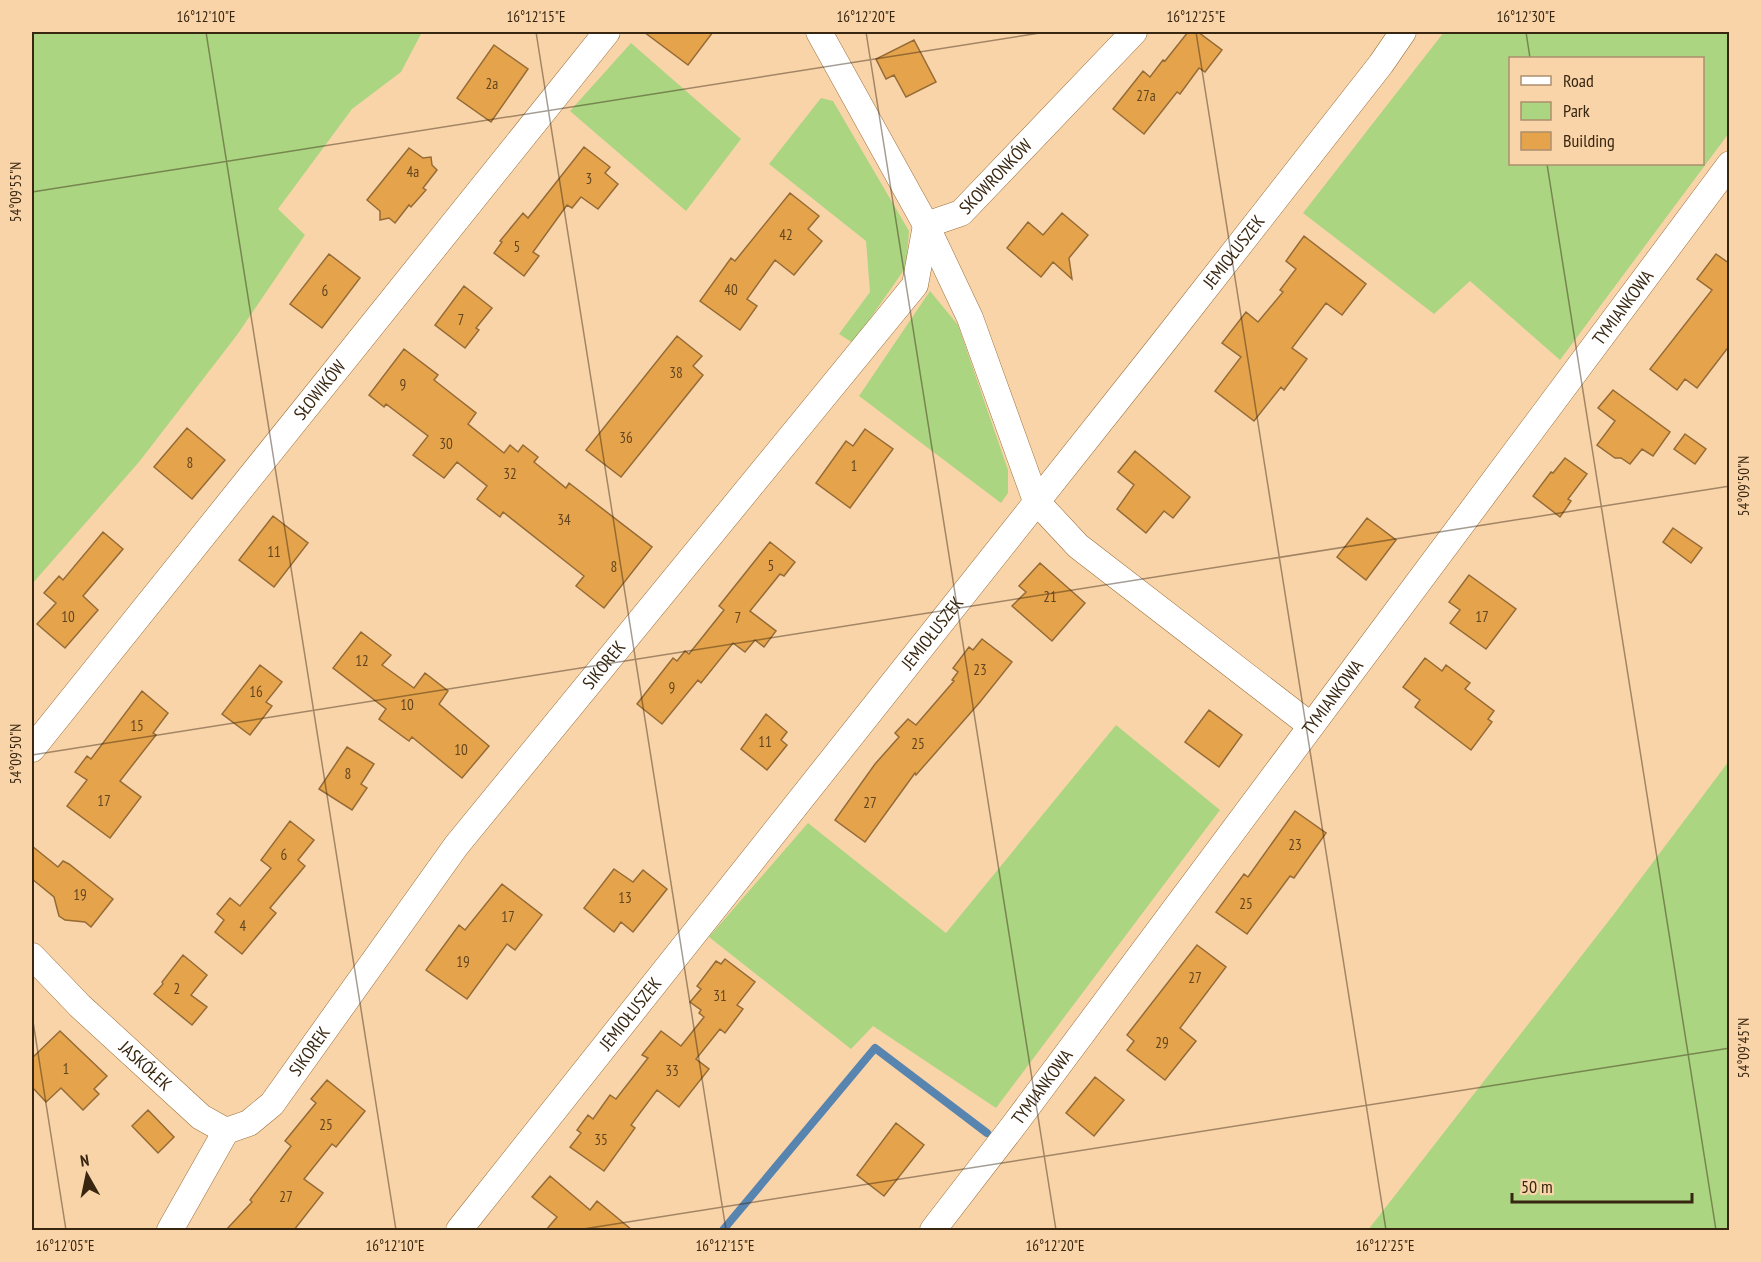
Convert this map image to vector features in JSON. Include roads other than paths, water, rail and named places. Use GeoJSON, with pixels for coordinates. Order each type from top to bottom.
{"type":"FeatureCollection","features":[{"type":"Feature","properties":{"kind":"street","name":"SŁOWIKÓW"},"geometry":{"type":"LineString","coordinates":[[32,749],[608,32]]}},
{"type":"Feature","properties":{"kind":"street"},"geometry":{"type":"LineString","coordinates":[[819,32],[926,225],[970,318],[1036,501],[1078,546],[1310,725]]}},
{"type":"Feature","properties":{"kind":"street","name":"SKOWRONKÓW"},"geometry":{"type":"LineString","coordinates":[[926,225],[961,213],[1134,32]]}},
{"type":"Feature","properties":{"kind":"street","name":"JEMIOŁUSZEK"},"geometry":{"type":"LineString","coordinates":[[465,1228],[1381,64],[1403,32]]}},
{"type":"Feature","properties":{"kind":"street","name":"TYMIANKOWA"},"geometry":{"type":"LineString","coordinates":[[940,1228],[1310,725],[1730,164]]}},
{"type":"Feature","properties":{"kind":"street","name":"SIKOREK"},"geometry":{"type":"LineString","coordinates":[[226,1131],[249,1123],[272,1104],[456,846],[915,285],[926,225]]}},
{"type":"Feature","properties":{"kind":"street","name":"JASKÓŁEK"},"geometry":{"type":"LineString","coordinates":[[32,956],[80,1006],[201,1117],[226,1131]]}},
{"type":"Feature","properties":{"kind":"street"},"geometry":{"type":"LineString","coordinates":[[170,1230],[226,1131]]}},
{"type":"Feature","properties":{"kind":"waterway"},"geometry":{"type":"LineString","coordinates":[[723,1230],[875,1048],[987,1133]]}}]}
